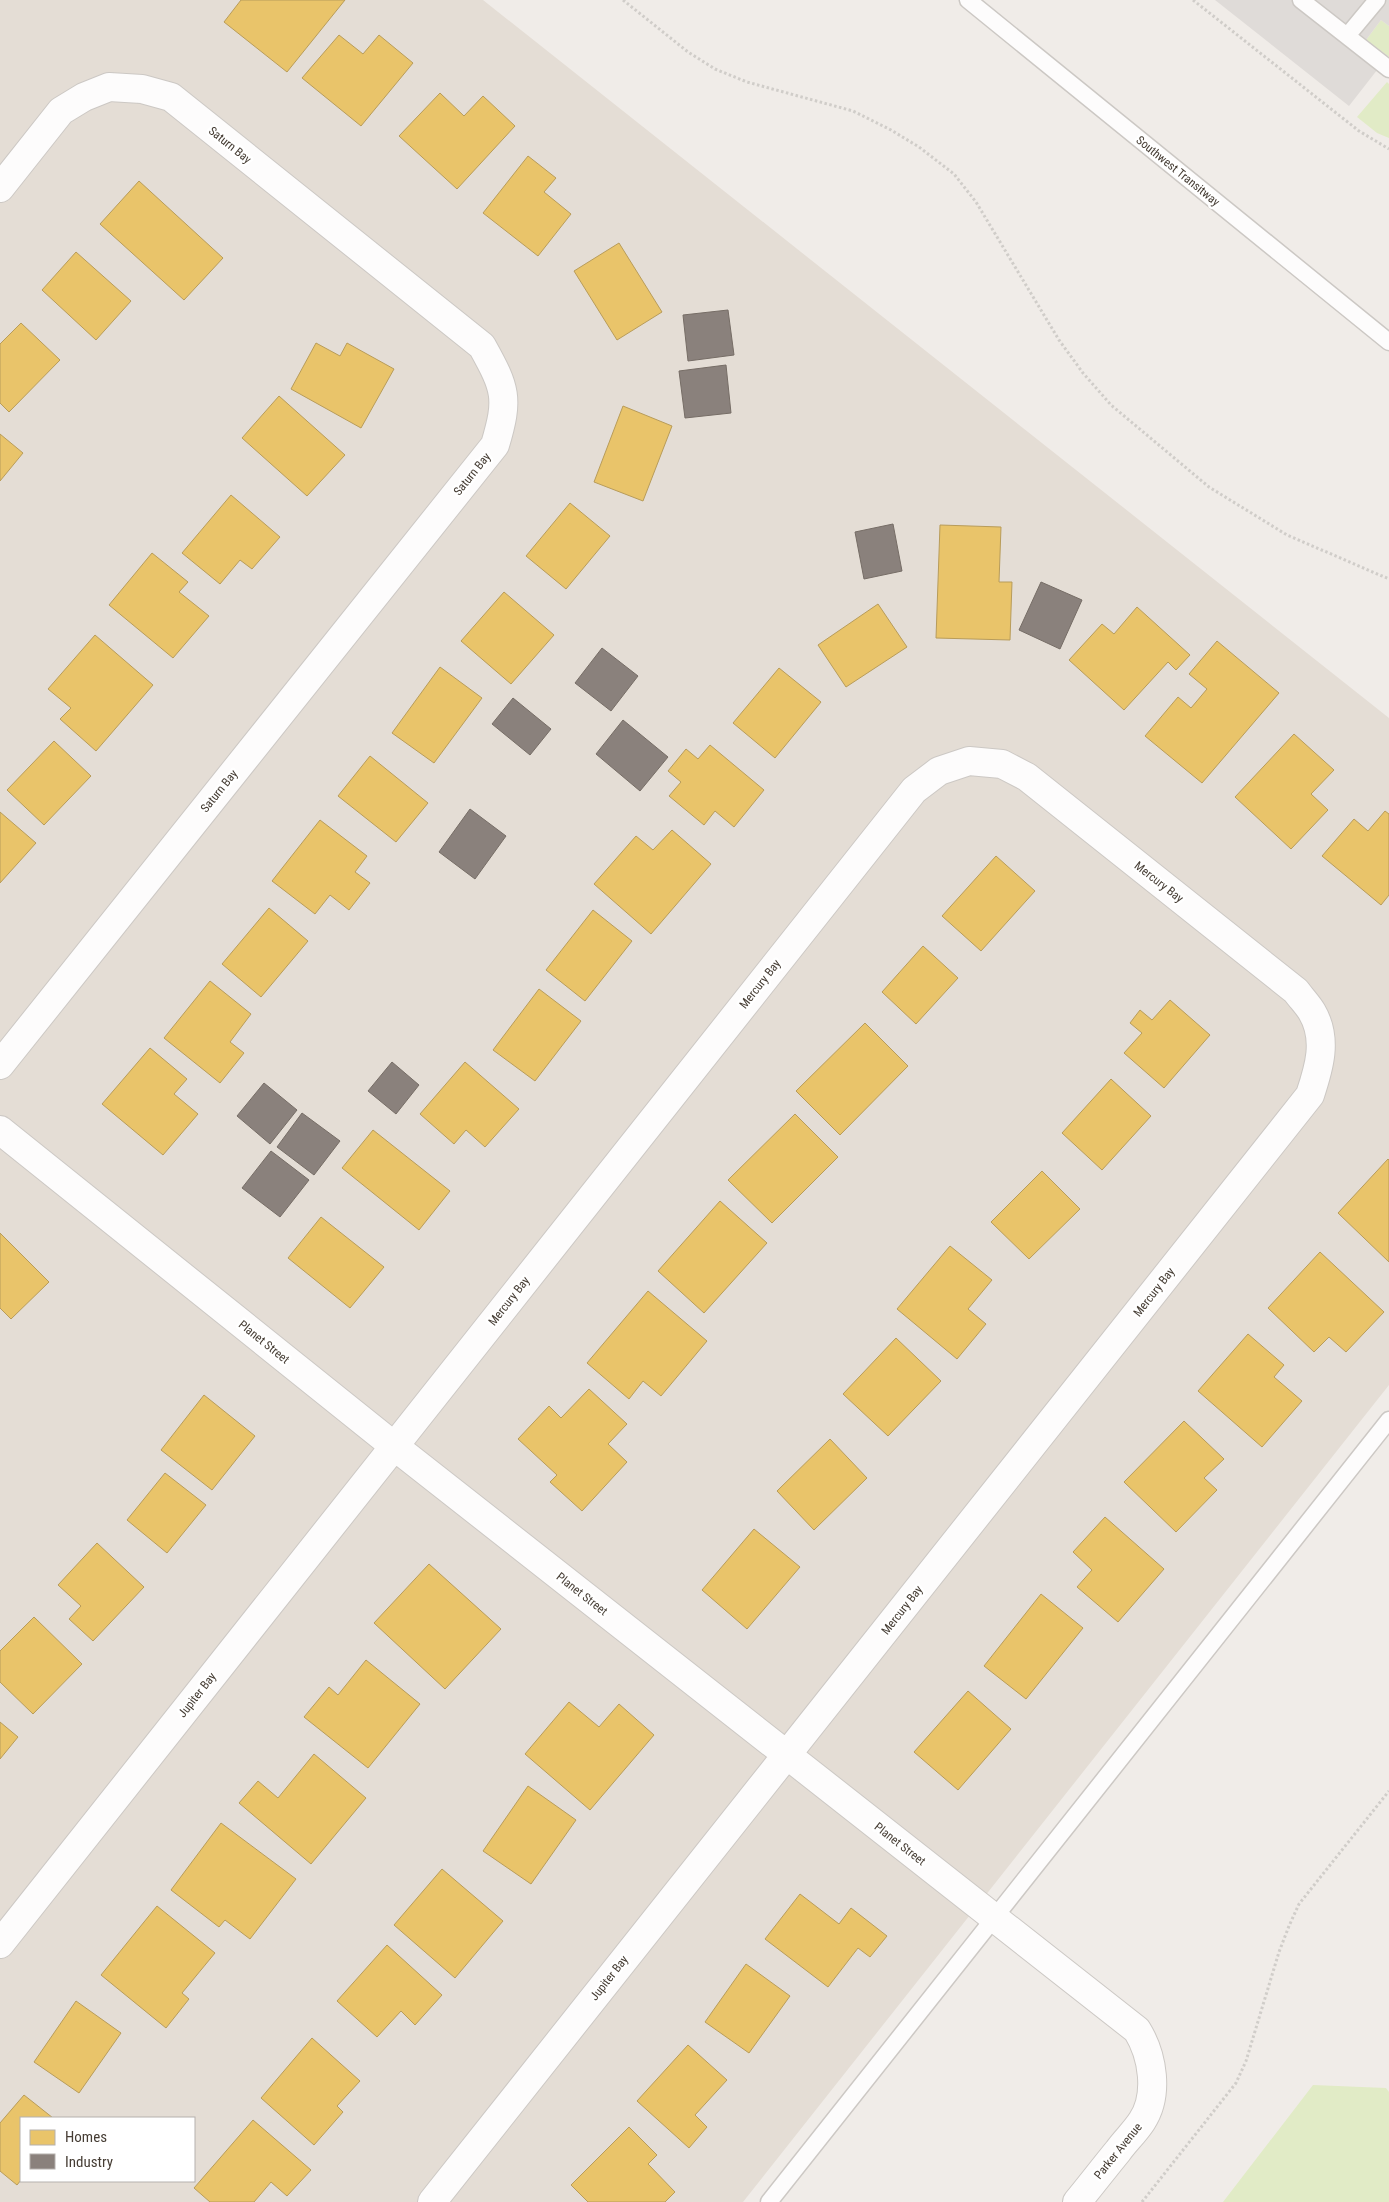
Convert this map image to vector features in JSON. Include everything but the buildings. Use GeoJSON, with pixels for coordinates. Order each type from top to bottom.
{"type":"FeatureCollection","features":[{"type":"Feature","properties":{"kind":"street","name":"Saturn Bay"},"geometry":{"type":"LineString","coordinates":[[0,188],[61,111],[84,97],[109,87],[142,89],[170,97],[482,346],[496,370],[505,397],[502,421],[495,445],[0,1066]]}},
{"type":"Feature","properties":{"kind":"street","name":"Mercury Bay"},"geometry":{"type":"LineString","coordinates":[[394,1446],[914,790],[939,771],[969,761],[1002,764],[1027,777],[1296,991],[1313,1013],[1322,1040],[1319,1067],[1310,1095],[787,1755]]}},
{"type":"Feature","properties":{"kind":"street","name":"Planet Street"},"geometry":{"type":"LineString","coordinates":[[0,1130],[394,1446],[1137,2030],[1144,2042],[1149,2065]]}},
{"type":"Feature","properties":{"kind":"street","name":"Jupiter Bay"},"geometry":{"type":"LineString","coordinates":[[0,1944],[394,1446]]}},
{"type":"Feature","properties":{"kind":"street","name":"Jupiter Bay"},"geometry":{"type":"LineString","coordinates":[[432,2202],[787,1755]]}},
{"type":"Feature","properties":{"kind":"street","name":"Parker Avenue"},"geometry":{"type":"LineString","coordinates":[[1077,2202],[1142,2121],[1150,2103],[1152,2084],[1149,2065]]}},
{"type":"Feature","properties":{"kind":"lane","name":"Southwest Transitway"},"geometry":{"type":"LineString","coordinates":[[968,0],[1389,342]]}},
{"type":"Feature","properties":{"kind":"lane"},"geometry":{"type":"LineString","coordinates":[[1301,0],[1389,70]]}},
{"type":"Feature","properties":{"kind":"lane"},"geometry":{"type":"LineString","coordinates":[[1347,36],[1377,0]]}},
{"type":"Feature","properties":{"kind":"lane"},"geometry":{"type":"LineString","coordinates":[[769,2202],[1389,1420]]}},
{"type":"Feature","properties":{"kind":"path"},"geometry":{"type":"LineString","coordinates":[[623,0],[688,52],[715,68],[747,82],[853,111],[891,130],[919,147],[954,174],[976,202],[1059,340],[1083,373],[1111,406],[1209,487],[1287,535],[1389,580]]}},
{"type":"Feature","properties":{"kind":"path"},"geometry":{"type":"LineString","coordinates":[[1193,0],[1359,131],[1389,148]]}},
{"type":"Feature","properties":{"kind":"path"},"geometry":{"type":"LineString","coordinates":[[1142,2202],[1236,2082],[1246,2061],[1288,1926],[1300,1904],[1389,1791]]}},
{"type":"Feature","properties":{"kind":"shaded area"},"geometry":{"type":"Polygon","coordinates":[[[0,0],[483,0],[1389,718],[1389,1385],[743,2202],[0,2202],[0,0]]]}},
{"type":"Feature","properties":{"kind":"shaded area"},"geometry":{"type":"Polygon","coordinates":[[[1215,0],[1389,0],[1389,26],[1381,20],[1366,40],[1388,56],[1349,106],[1215,0]]]}},
{"type":"Feature","properties":{"kind":"green space"},"geometry":{"type":"Polygon","coordinates":[[[1381,20],[1389,26],[1389,57],[1366,40],[1381,20]]]}},
{"type":"Feature","properties":{"kind":"green space"},"geometry":{"type":"Polygon","coordinates":[[[1387,82],[1389,84],[1389,138],[1377,133],[1357,117],[1387,82]]]}},
{"type":"Feature","properties":{"kind":"green space"},"geometry":{"type":"Polygon","coordinates":[[[1313,2085],[1386,2088],[1389,2092],[1389,2202],[1223,2202],[1313,2085]]]}}]}
